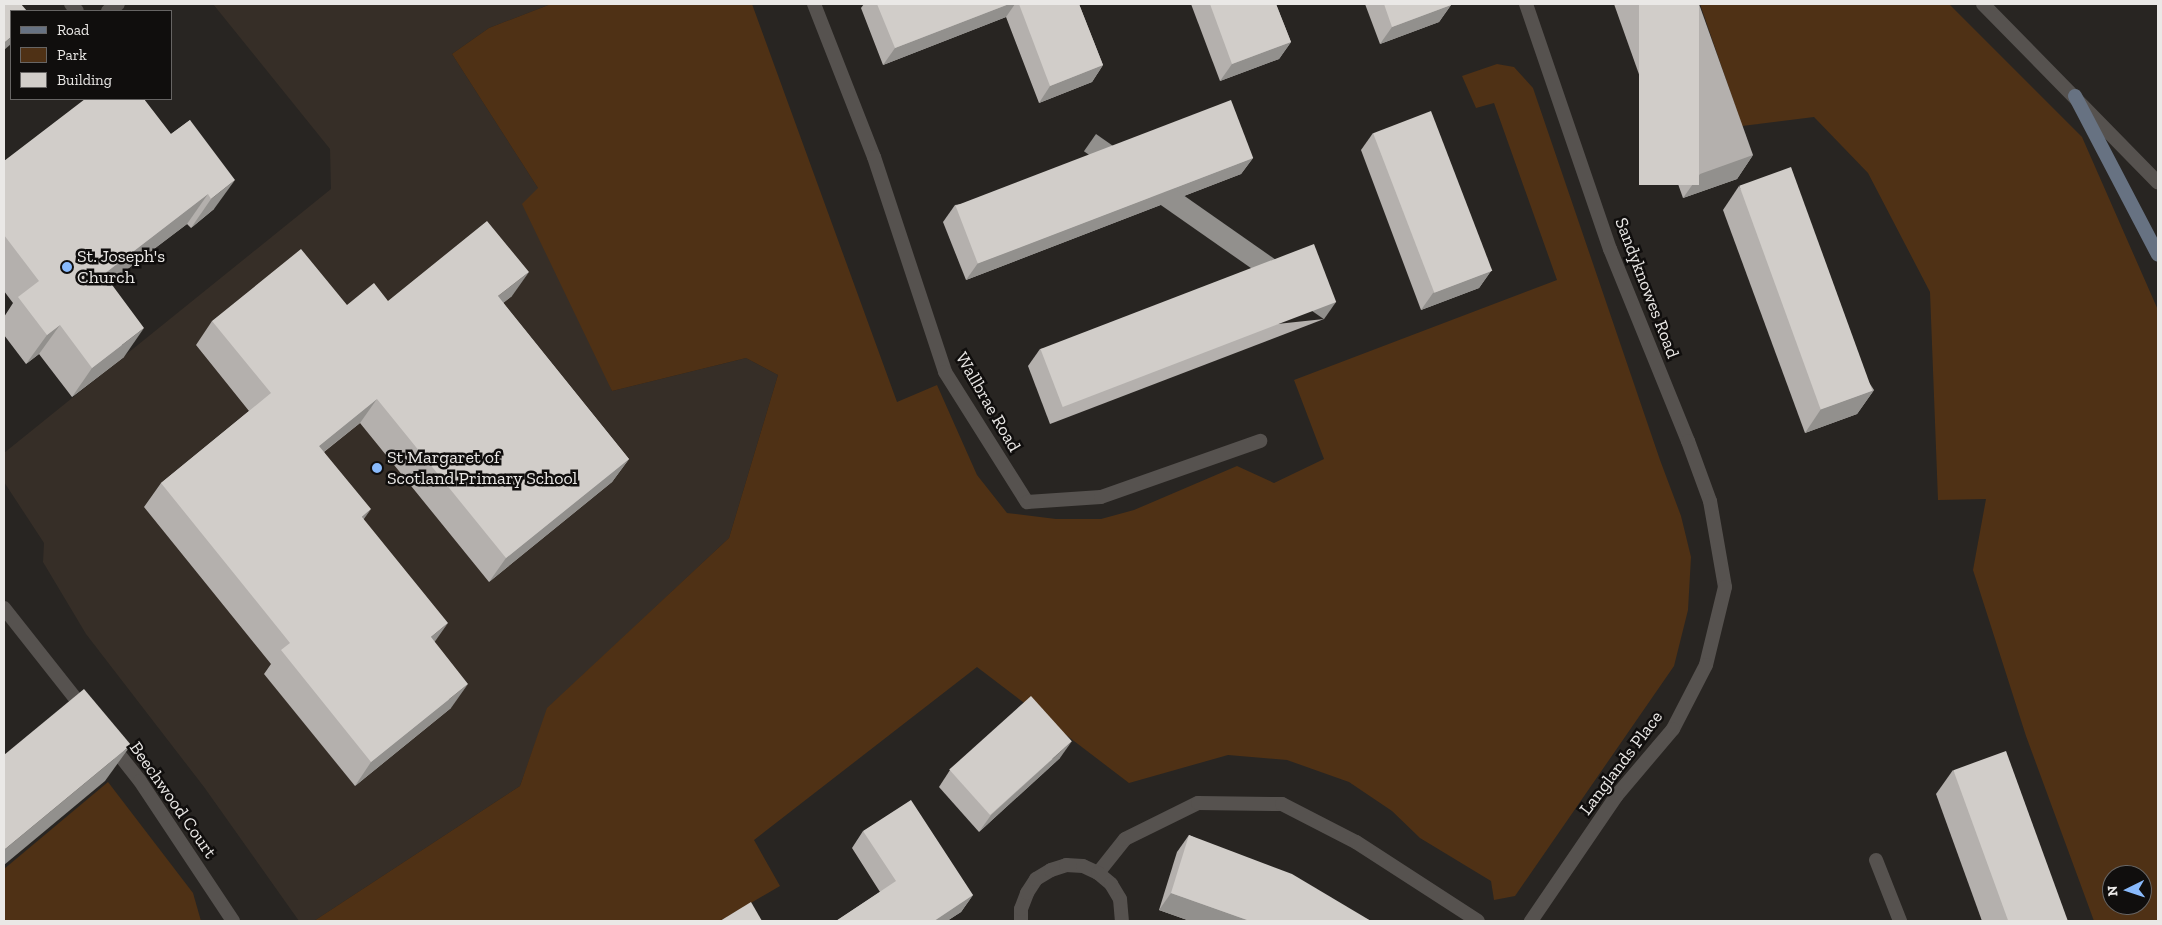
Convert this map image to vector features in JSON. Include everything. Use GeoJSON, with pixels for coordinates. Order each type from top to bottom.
{"type":"FeatureCollection","features":[{"type":"Feature","properties":{"kind":"main road"},"geometry":{"type":"LineString","coordinates":[[2075,96],[2158,255]]}},
{"type":"Feature","properties":{"kind":"street","name":"Wallbrae Road"},"geometry":{"type":"LineString","coordinates":[[814,4],[874,157],[945,372],[1027,502],[1101,497],[1260,441]]}},
{"type":"Feature","properties":{"kind":"street","name":"Sandyknowes Road"},"geometry":{"type":"LineString","coordinates":[[1526,4],[1610,248],[1688,441],[1710,501],[1726,587]]}},
{"type":"Feature","properties":{"kind":"street"},"geometry":{"type":"LineString","coordinates":[[1982,4],[2075,96],[2158,183]]}},
{"type":"Feature","properties":{"kind":"street","name":"Langlands Place"},"geometry":{"type":"LineString","coordinates":[[1531,921],[1617,795],[1673,729],[1706,665],[1726,587]]}},
{"type":"Feature","properties":{"kind":"street","name":"Beechwood Court"},"geometry":{"type":"LineString","coordinates":[[4,608],[140,781],[233,921]]}},
{"type":"Feature","properties":{"kind":"street"},"geometry":{"type":"LineString","coordinates":[[1098,872],[1125,839],[1198,803],[1282,804],[1356,842],[1478,921]]}},
{"type":"Feature","properties":{"kind":"street"},"geometry":{"type":"LineString","coordinates":[[1876,860],[1900,921]]}},
{"type":"Feature","properties":{"kind":"street"},"geometry":{"type":"LineString","coordinates":[[1021,921],[1021,909],[1027,893],[1036,880],[1051,870],[1066,865],[1083,866],[1098,872],[1111,884],[1120,898],[1122,921]]}},
{"type":"Feature","properties":{"kind":"shaded area","name":"St Margaret of Scotland Primary School"},"geometry":{"type":"Polygon","coordinates":[[[213,4],[551,4],[489,28],[452,54],[538,188],[612,391],[746,358],[778,375],[729,538],[548,708],[520,786],[314,921],[299,921],[204,787],[86,634],[43,562],[44,543],[4,482],[4,453],[331,189],[330,149],[213,4]]]}},
{"type":"Feature","properties":{"kind":"green space"},"geometry":{"type":"Polygon","coordinates":[[[551,4],[752,4],[897,402],[937,385],[977,475],[1007,513],[1056,519],[1101,519],[1134,510],[1237,466],[1274,483],[1324,459],[1294,380],[1557,280],[1494,103],[1476,108],[1462,76],[1497,64],[1514,67],[1533,88],[1660,460],[1681,516],[1691,557],[1688,610],[1674,666],[1515,896],[1494,900],[1491,881],[1420,838],[1392,811],[1349,782],[1287,760],[1228,755],[1129,783],[977,667],[754,840],[780,886],[720,921],[314,921],[520,786],[547,708],[729,538],[778,375],[746,358],[612,391],[522,204],[538,188],[452,54],[489,28],[551,4]]]}},
{"type":"Feature","properties":{"kind":"green space"},"geometry":{"type":"Polygon","coordinates":[[[1700,4],[1949,4],[2082,137],[2158,310],[2158,921],[2094,921],[2026,736],[1973,570],[1986,499],[1938,500],[1930,292],[1868,173],[1814,117],[1742,126],[1700,4]]]}},
{"type":"Feature","properties":{"kind":"green space"},"geometry":{"type":"Polygon","coordinates":[[[108,782],[193,893],[201,921],[4,921],[4,869],[108,782]]]}},
{"type":"Feature","properties":{"kind":"building"},"geometry":{"type":"Polygon","coordinates":[[[4,4],[21,4],[26,10],[10,10],[10,38],[4,43],[4,4]]]}},
{"type":"Feature","properties":{"kind":"building"},"geometry":{"type":"Polygon","coordinates":[[[877,4],[1009,4],[895,48],[877,4]]]}},
{"type":"Feature","properties":{"kind":"building"},"geometry":{"type":"Polygon","coordinates":[[[1019,4],[1079,4],[1103,65],[1050,86],[1019,4]]]}},
{"type":"Feature","properties":{"kind":"building"},"geometry":{"type":"Polygon","coordinates":[[[1210,4],[1276,4],[1291,42],[1232,64],[1210,4]]]}},
{"type":"Feature","properties":{"kind":"building"},"geometry":{"type":"Polygon","coordinates":[[[1384,4],[1450,4],[1451,5],[1392,27],[1384,4]]]}},
{"type":"Feature","properties":{"kind":"building"},"geometry":{"type":"Polygon","coordinates":[[[1639,4],[1699,4],[1699,185],[1639,185],[1639,4]]]}},
{"type":"Feature","properties":{"kind":"building","name":"St. Joseph's Church"},"geometry":{"type":"Polygon","coordinates":[[[84,100],[145,100],[171,134],[190,120],[235,180],[211,199],[208,194],[104,274],[144,328],[92,368],[60,325],[47,335],[18,297],[39,281],[4,235],[4,161],[84,100]]]}},
{"type":"Feature","properties":{"kind":"building"},"geometry":{"type":"Polygon","coordinates":[[[1231,100],[1253,158],[978,264],[956,206],[1231,100]]]}},
{"type":"Feature","properties":{"kind":"building"},"geometry":{"type":"Polygon","coordinates":[[[1431,111],[1492,271],[1434,293],[1373,133],[1431,111]]]}},
{"type":"Feature","properties":{"kind":"building"},"geometry":{"type":"Polygon","coordinates":[[[1791,167],[1872,391],[1821,409],[1739,186],[1791,167]]]}},
{"type":"Feature","properties":{"kind":"building"},"geometry":{"type":"Polygon","coordinates":[[[487,221],[529,272],[498,296],[629,459],[506,558],[377,399],[319,446],[371,509],[362,517],[448,623],[431,637],[468,684],[371,762],[281,650],[290,643],[161,483],[271,393],[212,321],[301,249],[347,305],[374,283],[388,301],[487,221]]]}},
{"type":"Feature","properties":{"kind":"building"},"geometry":{"type":"Polygon","coordinates":[[[1314,244],[1336,302],[1063,407],[1040,349],[1314,244]]]}},
{"type":"Feature","properties":{"kind":"building"},"geometry":{"type":"Polygon","coordinates":[[[84,689],[131,745],[4,850],[4,755],[84,689]]]}},
{"type":"Feature","properties":{"kind":"building"},"geometry":{"type":"Polygon","coordinates":[[[1031,696],[1072,741],[990,815],[949,770],[1031,696]]]}},
{"type":"Feature","properties":{"kind":"building"},"geometry":{"type":"Polygon","coordinates":[[[2006,751],[2068,921],[2008,921],[1953,770],[2006,751]]]}},
{"type":"Feature","properties":{"kind":"building"},"geometry":{"type":"Polygon","coordinates":[[[911,800],[973,895],[934,921],[836,921],[896,881],[863,831],[911,800]]]}},
{"type":"Feature","properties":{"kind":"building"},"geometry":{"type":"Polygon","coordinates":[[[1189,835],[1292,874],[1371,921],[1250,921],[1171,893],[1189,835]]]}},
{"type":"Feature","properties":{"kind":"building"},"geometry":{"type":"Polygon","coordinates":[[[751,902],[762,921],[720,921],[751,902]]]}},
{"type":"Feature","properties":{"kind":"place","name":"St. Joseph's Church"},"geometry":{"type":"Point","coordinates":[67,267]}},
{"type":"Feature","properties":{"kind":"place","name":"St Margaret of Scotland Primary School"},"geometry":{"type":"Point","coordinates":[377,468]}}]}
